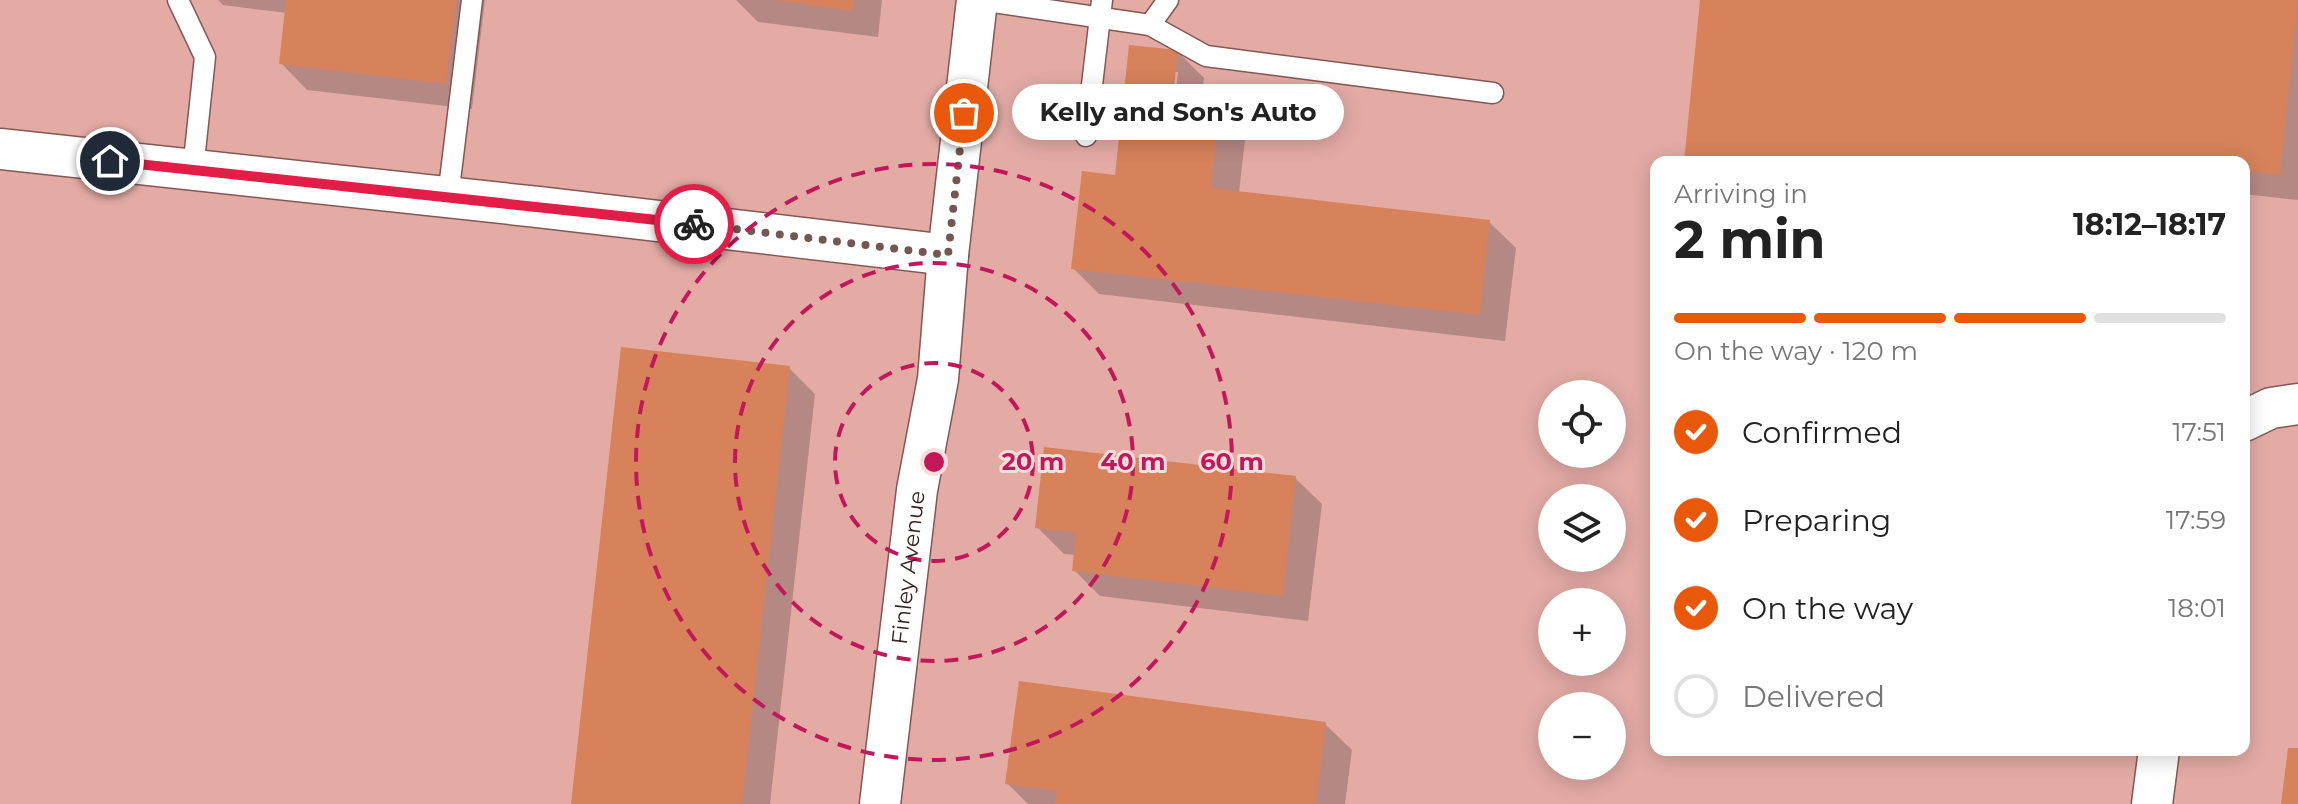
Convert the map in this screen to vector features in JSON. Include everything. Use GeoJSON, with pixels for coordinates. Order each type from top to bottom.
{"type":"FeatureCollection","features":[{"type":"Feature","properties":{"kind":"street","name":"Finley Avenue"},"geometry":{"type":"LineString","coordinates":[[880,804],[917,490],[938,379],[948,255],[978,0]]}},
{"type":"Feature","properties":{"kind":"street"},"geometry":{"type":"LineString","coordinates":[[0,149],[948,255]]}},
{"type":"Feature","properties":{"kind":"street"},"geometry":{"type":"LineString","coordinates":[[2250,418],[2271,408],[2298,404]]}},
{"type":"Feature","properties":{"kind":"street"},"geometry":{"type":"LineString","coordinates":[[2152,804],[2158,756]]}},
{"type":"Feature","properties":{"kind":"lane"},"geometry":{"type":"LineString","coordinates":[[178,0],[205,57],[193,170]]}},
{"type":"Feature","properties":{"kind":"lane"},"geometry":{"type":"LineString","coordinates":[[448,197],[472,0]]}},
{"type":"Feature","properties":{"kind":"lane"},"geometry":{"type":"LineString","coordinates":[[978,0],[1101,8],[1150,25],[1206,56],[1493,93]]}},
{"type":"Feature","properties":{"kind":"lane"},"geometry":{"type":"LineString","coordinates":[[1150,25],[1168,0]]}},
{"type":"Feature","properties":{"kind":"lane"},"geometry":{"type":"LineString","coordinates":[[1086,136],[1101,8]]}},
{"type":"Feature","properties":{"kind":"shaded area"},"geometry":{"type":"Polygon","coordinates":[[[0,0],[2298,0],[2298,804],[0,804],[0,0]]]}},
{"type":"Feature","properties":{"kind":"building"},"geometry":{"type":"Polygon","coordinates":[[[286,0],[456,0],[446,84],[279,64],[286,0]]]}},
{"type":"Feature","properties":{"kind":"building"},"geometry":{"type":"Polygon","coordinates":[[[775,0],[854,0],[852,11],[775,0]]]}},
{"type":"Feature","properties":{"kind":"building"},"geometry":{"type":"Polygon","coordinates":[[[1700,0],[2298,0],[2280,175],[2250,172],[2250,156],[1685,156],[1700,0]]]}},
{"type":"Feature","properties":{"kind":"building"},"geometry":{"type":"Polygon","coordinates":[[[1129,45],[1178,50],[1173,97],[1221,102],[1211,188],[1490,220],[1480,315],[1071,269],[1082,171],[1115,175],[1129,45]]]}},
{"type":"Feature","properties":{"kind":"building"},"geometry":{"type":"Polygon","coordinates":[[[621,347],[790,366],[742,804],[571,804],[621,347]]]}},
{"type":"Feature","properties":{"kind":"building"},"geometry":{"type":"Polygon","coordinates":[[[1044,447],[1296,476],[1283,596],[1072,571],[1076,533],[1035,528],[1044,447]]]}},
{"type":"Feature","properties":{"kind":"building"},"geometry":{"type":"Polygon","coordinates":[[[1019,681],[1326,722],[1316,804],[1055,804],[1057,791],[1005,784],[1019,681]]]}},
{"type":"Feature","properties":{"kind":"building"},"geometry":{"type":"Polygon","coordinates":[[[2288,748],[2298,748],[2298,804],[2281,804],[2288,748]]]}},
{"type":"Feature","properties":{"kind":"way so far"},"geometry":{"type":"LineString","coordinates":[[694,224],[948,255],[964,113]]}},
{"type":"Feature","properties":{"kind":"place","name":"Kelly and Son's Auto"},"geometry":{"type":"Point","coordinates":[964,113]}},
{"type":"Feature","properties":{"kind":"route"},"geometry":{"type":"LineString","coordinates":[[110,161],[694,224]]}}]}
